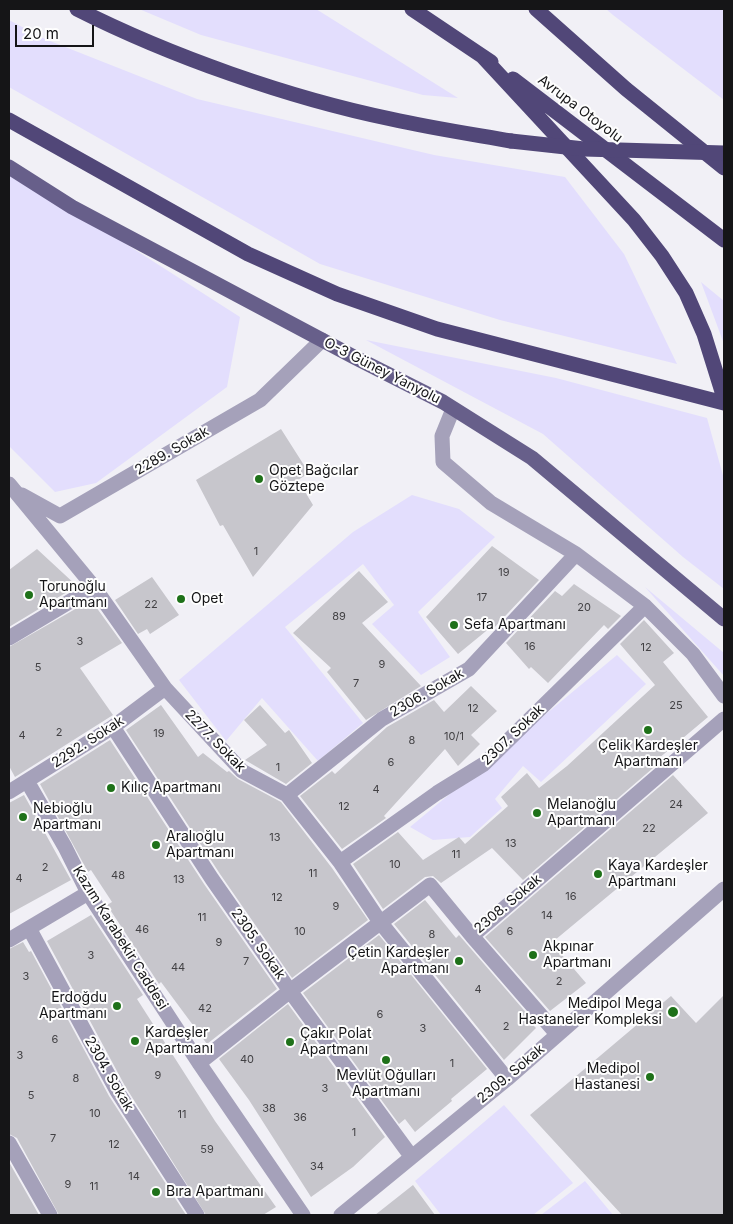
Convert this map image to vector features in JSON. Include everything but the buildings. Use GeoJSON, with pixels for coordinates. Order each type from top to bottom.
{"type":"FeatureCollection","features":[{"type":"Feature","properties":{"kind":"highway"},"geometry":{"type":"LineString","coordinates":[[77,9],[146,40],[294,94],[390,119],[511,141],[584,149],[724,153]]}},
{"type":"Feature","properties":{"kind":"highway","name":"Avrupa Otoyolu"},"geometry":{"type":"LineString","coordinates":[[412,9],[482,56],[724,240]]}},
{"type":"Feature","properties":{"kind":"highway"},"geometry":{"type":"LineString","coordinates":[[536,9],[626,89],[724,168]]}},
{"type":"Feature","properties":{"kind":"highway"},"geometry":{"type":"LineString","coordinates":[[482,56],[634,220],[662,256],[686,293],[704,334],[724,398]]}},
{"type":"Feature","properties":{"kind":"highway"},"geometry":{"type":"LineString","coordinates":[[9,120],[248,254],[337,294],[438,329],[724,403]]}},
{"type":"Feature","properties":{"kind":"main road","name":"O-3 Güney Yanyolu"},"geometry":{"type":"LineString","coordinates":[[9,167],[72,207],[453,409],[532,458],[724,619]]}},
{"type":"Feature","properties":{"kind":"street","name":"2289. Sokak"},"geometry":{"type":"LineString","coordinates":[[11,489],[60,516],[260,400],[322,340]]}},
{"type":"Feature","properties":{"kind":"street"},"geometry":{"type":"LineString","coordinates":[[453,409],[442,436],[443,462],[490,503],[576,554],[645,606],[693,654],[724,696]]}},
{"type":"Feature","properties":{"kind":"street","name":"2277. Sokak"},"geometry":{"type":"LineString","coordinates":[[11,489],[94,587],[165,688],[242,771],[287,795],[340,862],[380,922],[507,1079]]}},
{"type":"Feature","properties":{"kind":"street","name":"2306. Sokak"},"geometry":{"type":"LineString","coordinates":[[287,795],[382,719],[469,669],[576,554]]}},
{"type":"Feature","properties":{"kind":"street"},"geometry":{"type":"LineString","coordinates":[[9,638],[94,587]]}},
{"type":"Feature","properties":{"kind":"street","name":"2307. Sokak"},"geometry":{"type":"LineString","coordinates":[[340,862],[437,793],[484,764],[645,606]]}},
{"type":"Feature","properties":{"kind":"street","name":"2292. Sokak"},"geometry":{"type":"LineString","coordinates":[[9,792],[113,727],[165,688]]}},
{"type":"Feature","properties":{"kind":"street","name":"2308. Sokak"},"geometry":{"type":"LineString","coordinates":[[198,1063],[290,990],[430,885],[472,936],[724,719]]}},
{"type":"Feature","properties":{"kind":"street","name":"2305. Sokak"},"geometry":{"type":"LineString","coordinates":[[113,727],[212,879],[411,1156]]}},
{"type":"Feature","properties":{"kind":"street","name":"Kazım Karabekir Caddesi"},"geometry":{"type":"LineString","coordinates":[[27,782],[65,847],[88,893],[198,1063],[303,1215]]}},
{"type":"Feature","properties":{"kind":"street","name":"2309. Sokak"},"geometry":{"type":"LineString","coordinates":[[341,1215],[507,1079],[724,889]]}},
{"type":"Feature","properties":{"kind":"street"},"geometry":{"type":"LineString","coordinates":[[9,940],[88,893]]}},
{"type":"Feature","properties":{"kind":"street","name":"2304. Sokak"},"geometry":{"type":"LineString","coordinates":[[29,928],[117,1091],[197,1215]]}},
{"type":"Feature","properties":{"kind":"street"},"geometry":{"type":"LineString","coordinates":[[472,936],[557,1034]]}},
{"type":"Feature","properties":{"kind":"street"},"geometry":{"type":"LineString","coordinates":[[9,1143],[50,1215]]}},
{"type":"Feature","properties":{"kind":"shaded area"},"geometry":{"type":"Polygon","coordinates":[[[139,9],[316,9],[458,98],[423,95],[201,35],[139,9]]]}},
{"type":"Feature","properties":{"kind":"shaded area"},"geometry":{"type":"Polygon","coordinates":[[[606,9],[724,9],[724,100],[613,15],[606,9]]]}},
{"type":"Feature","properties":{"kind":"shaded area"},"geometry":{"type":"Polygon","coordinates":[[[9,20],[45,39],[197,99],[434,155],[565,177],[624,254],[677,364],[500,320],[320,264],[9,87],[9,20]]]}},
{"type":"Feature","properties":{"kind":"shaded area"},"geometry":{"type":"Polygon","coordinates":[[[9,169],[240,317],[227,387],[96,483],[55,492],[9,446],[9,169]]]}},
{"type":"Feature","properties":{"kind":"shaded area"},"geometry":{"type":"Polygon","coordinates":[[[701,282],[724,301],[724,344],[701,282]]]}},
{"type":"Feature","properties":{"kind":"shaded area"},"geometry":{"type":"Polygon","coordinates":[[[366,340],[556,378],[707,418],[724,479],[724,589],[683,557],[543,434],[366,340]]]}},
{"type":"Feature","properties":{"kind":"shaded area"},"geometry":{"type":"Polygon","coordinates":[[[412,495],[459,509],[495,537],[418,612],[450,657],[421,675],[372,624],[394,605],[363,564],[285,627],[363,723],[318,761],[262,698],[226,741],[179,680],[353,532],[412,495]]]}},
{"type":"Feature","properties":{"kind":"shaded area"},"geometry":{"type":"Polygon","coordinates":[[[645,587],[724,653],[724,676],[645,587]]]}},
{"type":"Feature","properties":{"kind":"shaded area"},"geometry":{"type":"Polygon","coordinates":[[[617,655],[646,684],[541,782],[523,766],[495,799],[502,808],[470,837],[433,840],[410,827],[617,655]]]}},
{"type":"Feature","properties":{"kind":"shaded area"},"geometry":{"type":"Polygon","coordinates":[[[504,1105],[573,1183],[533,1215],[441,1215],[415,1181],[504,1105]]]}},
{"type":"Feature","properties":{"kind":"shaded area"},"geometry":{"type":"Polygon","coordinates":[[[585,1181],[613,1215],[541,1215],[585,1181]]]}},
{"type":"Feature","properties":{"kind":"place","name":"Opet Bağcılar Göztepe"},"geometry":{"type":"Point","coordinates":[259,479]}},
{"type":"Feature","properties":{"kind":"place","name":"Torunoğlu Apartmanı"},"geometry":{"type":"Point","coordinates":[29,595]}},
{"type":"Feature","properties":{"kind":"place","name":"Opet"},"geometry":{"type":"Point","coordinates":[181,599]}},
{"type":"Feature","properties":{"kind":"place","name":"Sefa Apartmanı"},"geometry":{"type":"Point","coordinates":[454,625]}},
{"type":"Feature","properties":{"kind":"place","name":"Çelik Kardeşler Apartmanı"},"geometry":{"type":"Point","coordinates":[648,730]}},
{"type":"Feature","properties":{"kind":"place","name":"Kılıç Apartmanı"},"geometry":{"type":"Point","coordinates":[111,788]}},
{"type":"Feature","properties":{"kind":"place","name":"Melanoğlu Apartmanı"},"geometry":{"type":"Point","coordinates":[537,813]}},
{"type":"Feature","properties":{"kind":"place","name":"Nebioğlu Apartmanı"},"geometry":{"type":"Point","coordinates":[23,817]}},
{"type":"Feature","properties":{"kind":"place","name":"Aralıoğlu Apartmanı"},"geometry":{"type":"Point","coordinates":[156,845]}},
{"type":"Feature","properties":{"kind":"place","name":"Kaya Kardeşler Apartmanı"},"geometry":{"type":"Point","coordinates":[598,874]}},
{"type":"Feature","properties":{"kind":"place","name":"Akpınar Apartmanı"},"geometry":{"type":"Point","coordinates":[533,955]}},
{"type":"Feature","properties":{"kind":"place","name":"Çetin Kardeşler Apartmanı"},"geometry":{"type":"Point","coordinates":[459,961]}},
{"type":"Feature","properties":{"kind":"place","name":"Erdoğdu Apartmanı"},"geometry":{"type":"Point","coordinates":[117,1006]}},
{"type":"Feature","properties":{"kind":"place","name":"Medipol Mega Hastaneler Kompleksi"},"geometry":{"type":"Point","coordinates":[673,1012]}},
{"type":"Feature","properties":{"kind":"place","name":"Kardeşler Apartmanı"},"geometry":{"type":"Point","coordinates":[135,1041]}},
{"type":"Feature","properties":{"kind":"place","name":"Çakır Polat Apartmanı"},"geometry":{"type":"Point","coordinates":[290,1042]}},
{"type":"Feature","properties":{"kind":"place","name":"Mevlüt Oğulları Apartmanı"},"geometry":{"type":"Point","coordinates":[386,1060]}},
{"type":"Feature","properties":{"kind":"place","name":"Medipol Hastanesi"},"geometry":{"type":"Point","coordinates":[650,1077]}},
{"type":"Feature","properties":{"kind":"place","name":"Bıra Apartmanı"},"geometry":{"type":"Point","coordinates":[156,1192]}}]}
